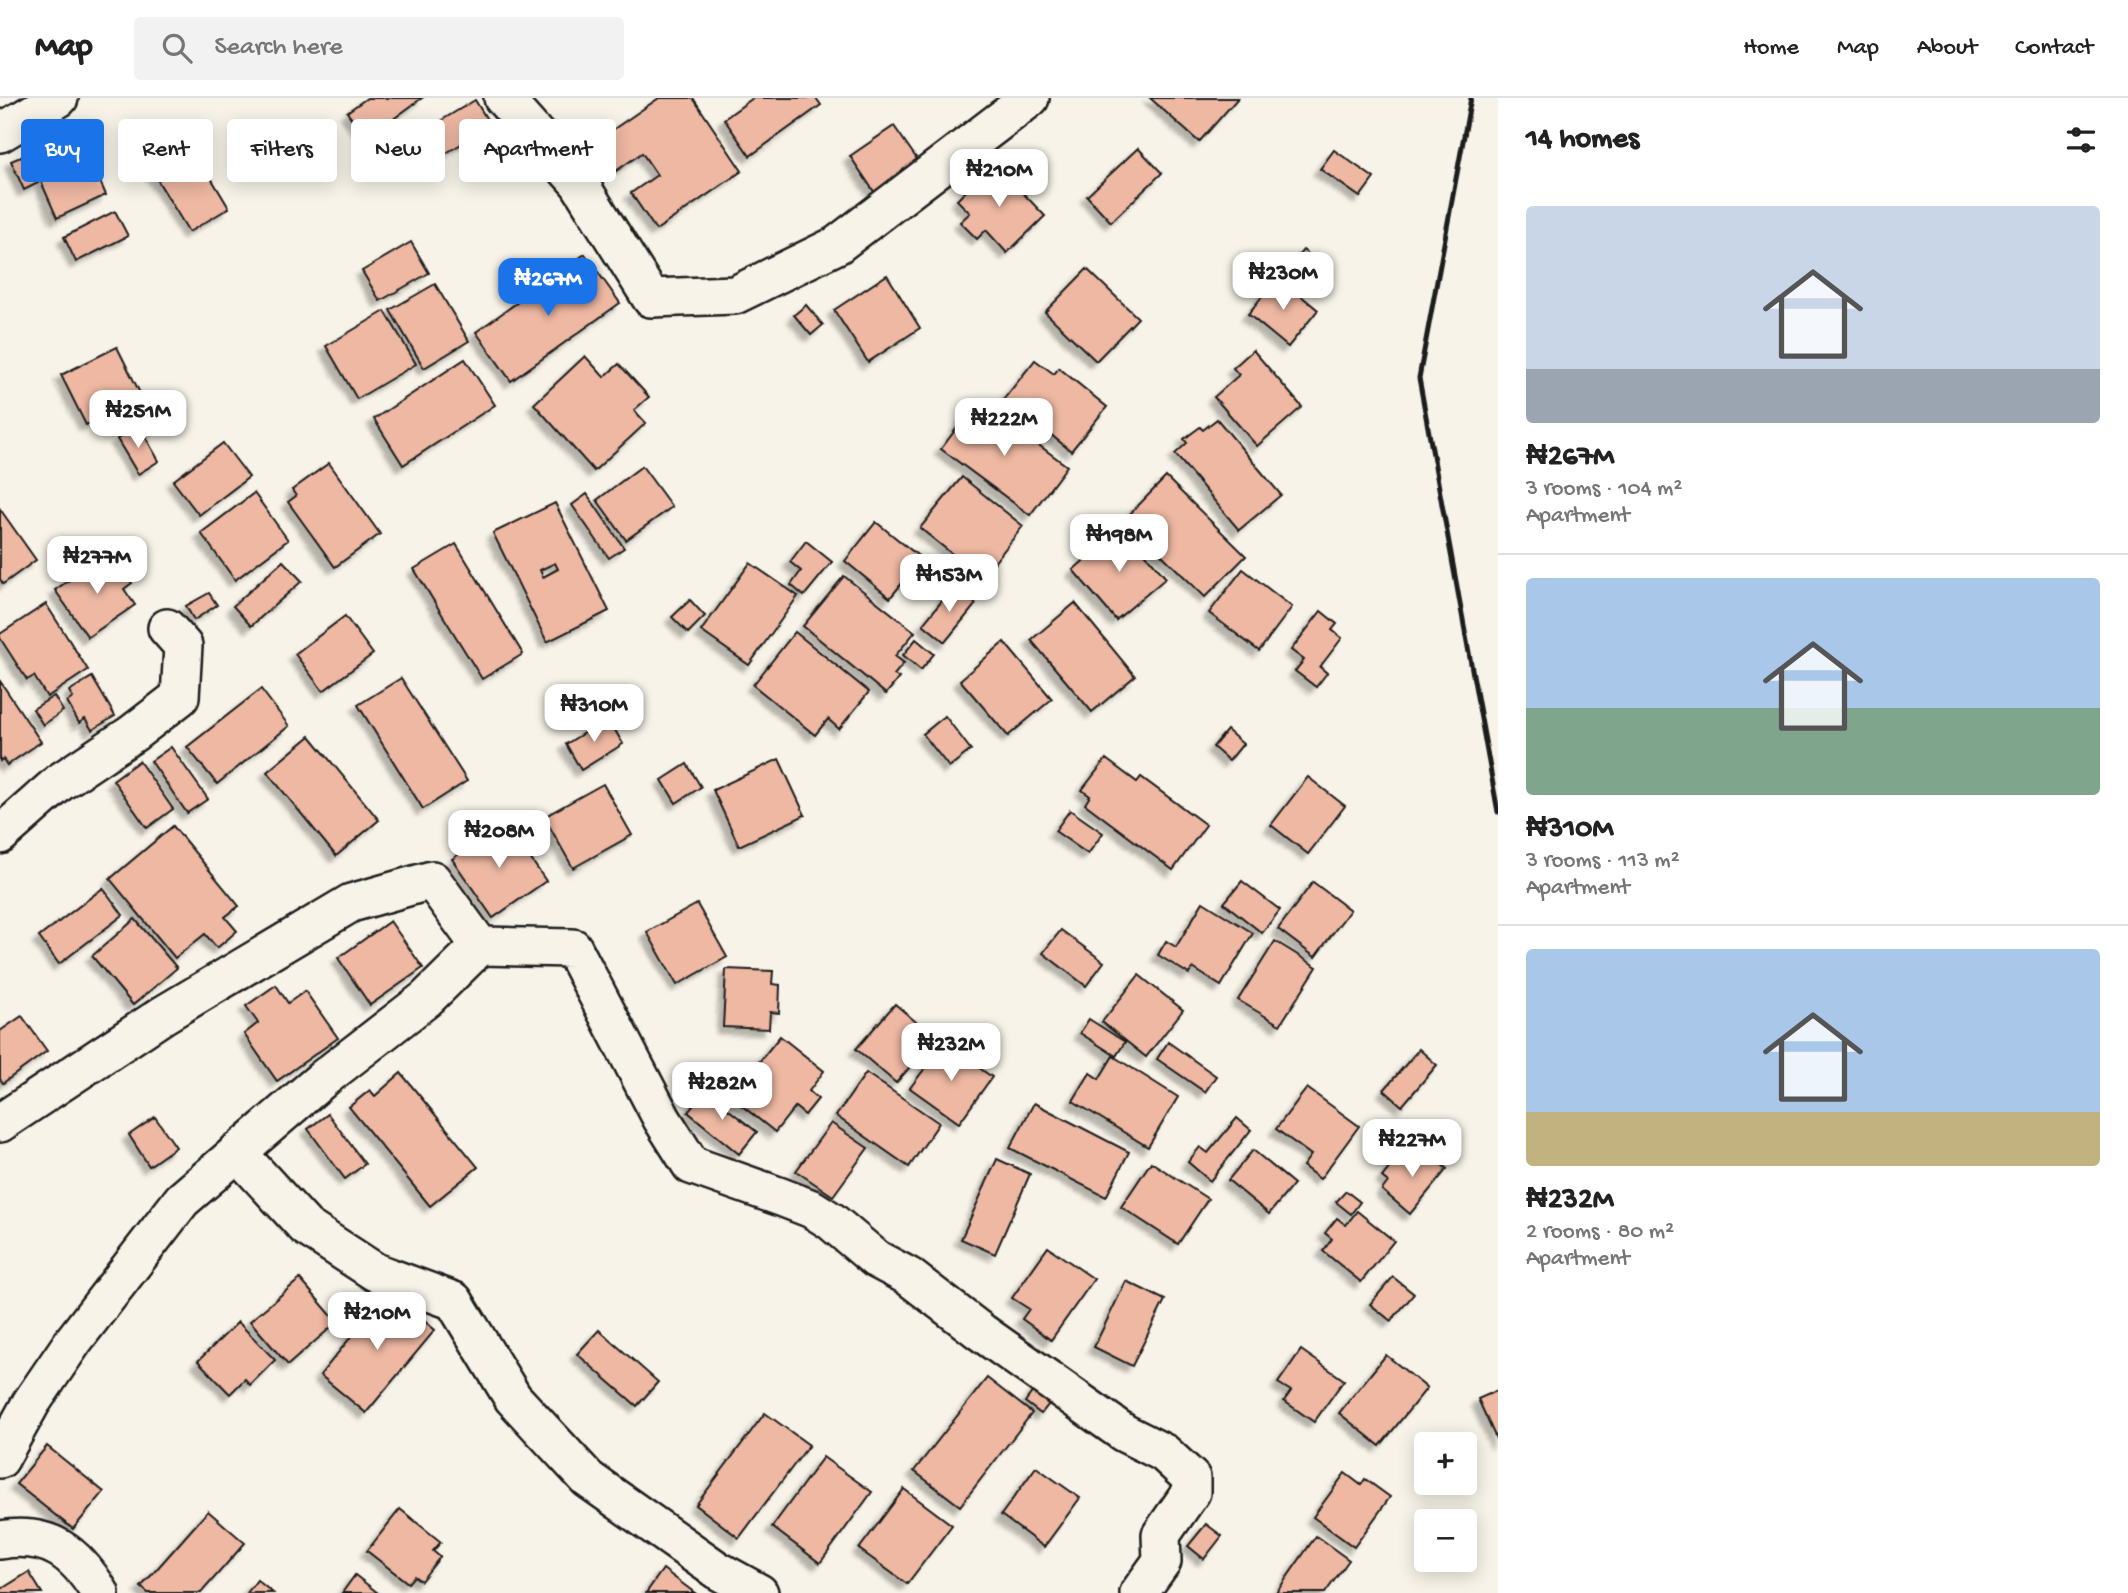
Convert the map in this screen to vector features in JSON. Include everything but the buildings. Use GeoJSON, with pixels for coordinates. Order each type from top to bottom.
{"type":"FeatureCollection","features":[{"type":"Feature","properties":{"kind":"street"},"geometry":{"type":"LineString","coordinates":[[0,133],[60,98]]}},
{"type":"Feature","properties":{"kind":"street"},"geometry":{"type":"LineString","coordinates":[[503,98],[579,183],[651,298],[735,295],[837,245],[1030,98]]}},
{"type":"Feature","properties":{"kind":"street"},"geometry":{"type":"LineString","coordinates":[[0,835],[60,782],[132,734],[180,697],[183,646],[167,628]]}},
{"type":"Feature","properties":{"kind":"street"},"geometry":{"type":"LineString","coordinates":[[0,1123],[163,1016],[351,904],[432,880],[480,946]]}},
{"type":"Feature","properties":{"kind":"street"},"geometry":{"type":"LineString","coordinates":[[0,1459],[31,1403],[74,1340],[182,1200],[324,1078],[426,999],[480,946],[573,948],[662,1119],[691,1165],[781,1197],[831,1221],[876,1259],[908,1276],[981,1332],[1124,1433],[1164,1453],[1191,1478],[1191,1492],[1161,1535],[1162,1561],[1139,1593]]}},
{"type":"Feature","properties":{"kind":"street"},"geometry":{"type":"LineString","coordinates":[[237,1152],[306,1227],[375,1272],[454,1301],[513,1398],[588,1479],[717,1570],[760,1593]]}},
{"type":"Feature","properties":{"kind":"street"},"geometry":{"type":"LineString","coordinates":[[0,1540],[30,1538],[61,1548],[84,1567],[100,1593]]}},
{"type":"Feature","properties":{"kind":"railway"},"geometry":{"type":"LineString","coordinates":[[1471,98],[1419,378],[1498,812]]}}]}
